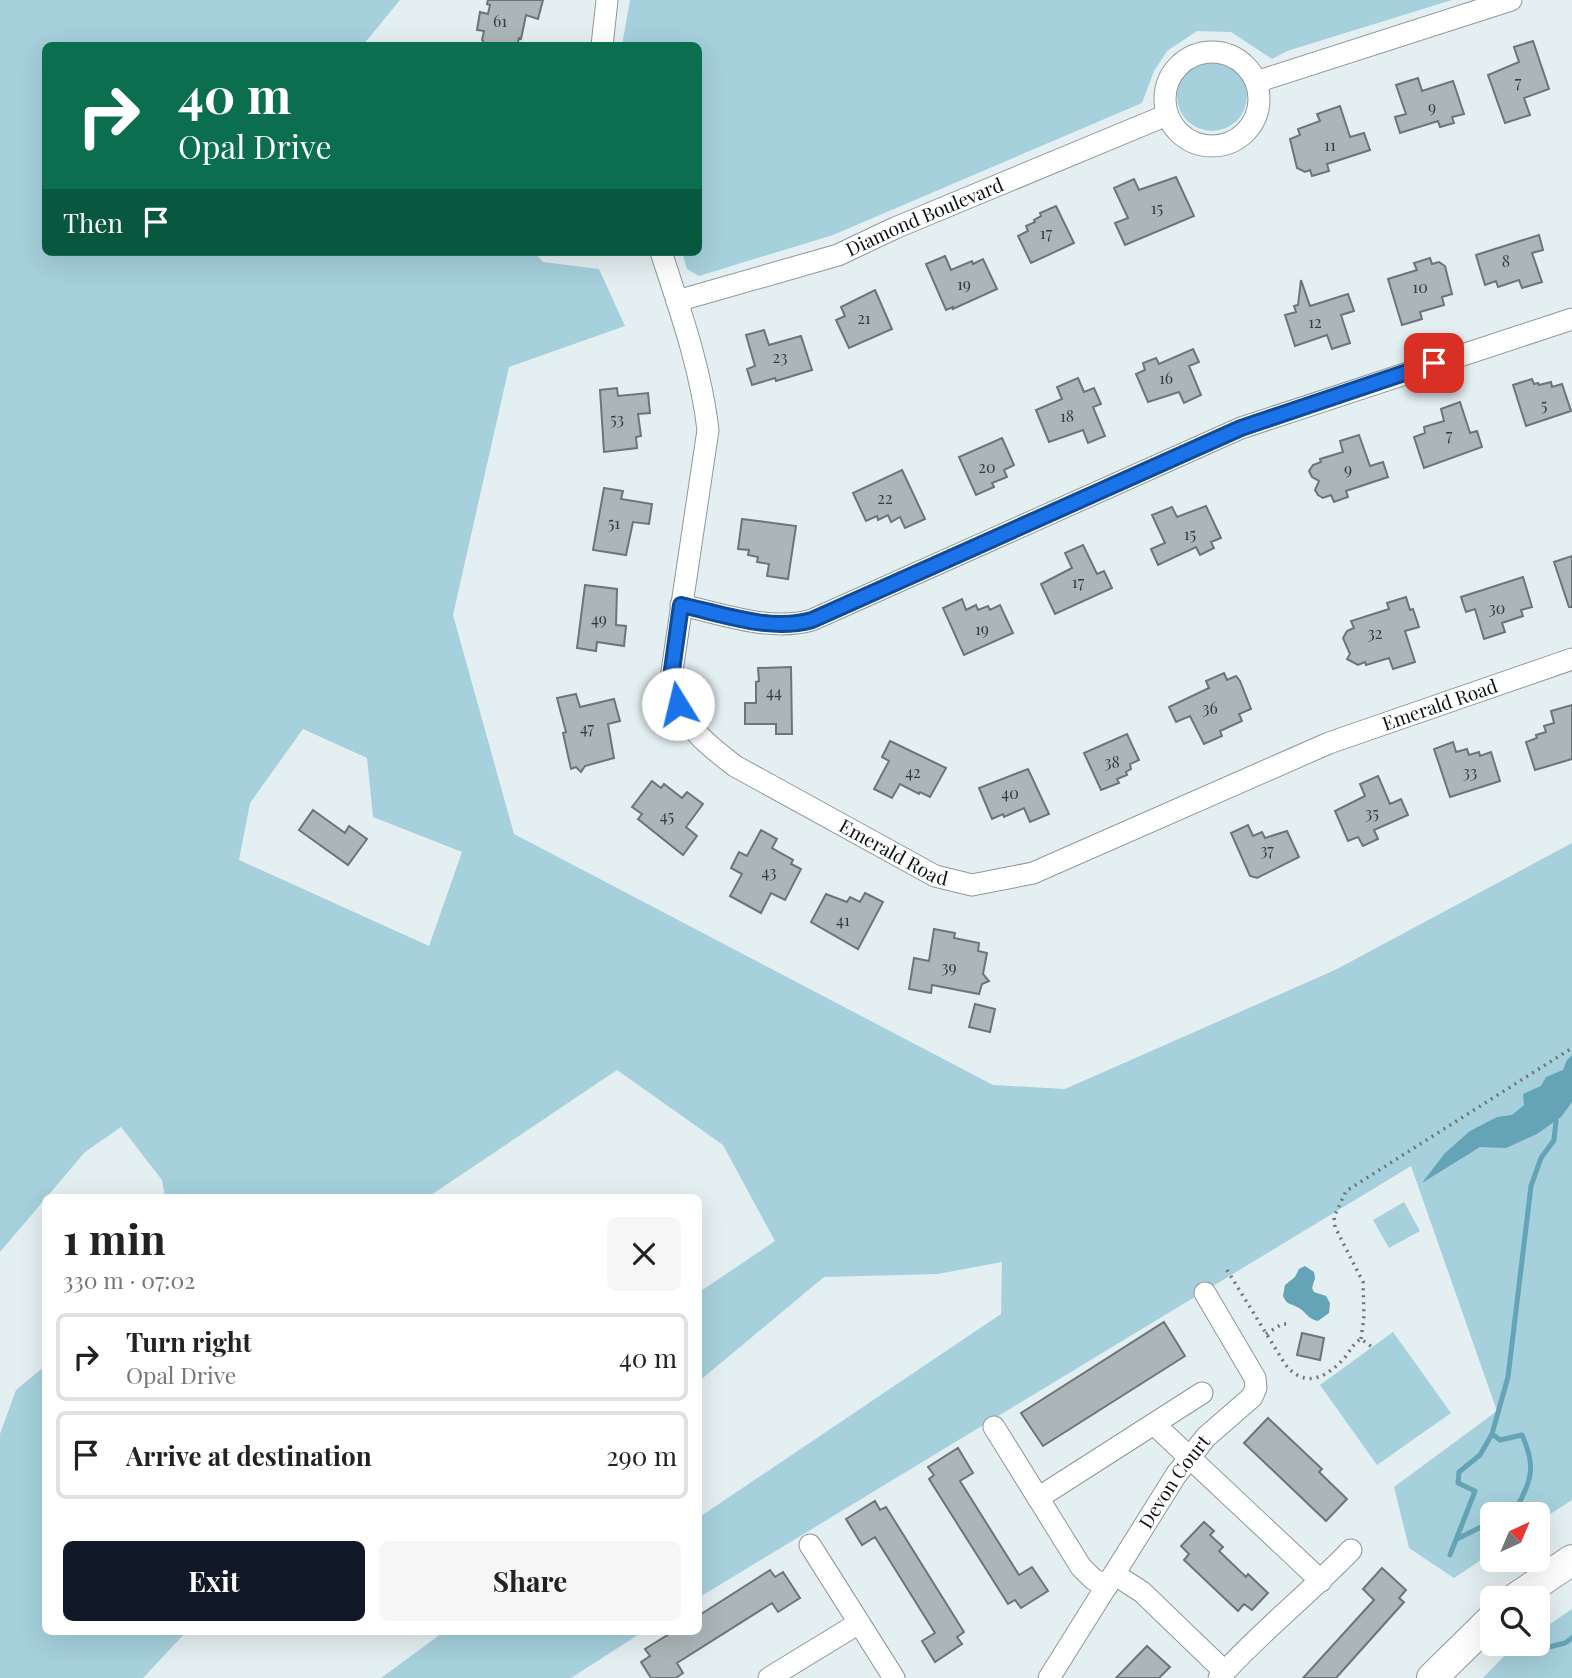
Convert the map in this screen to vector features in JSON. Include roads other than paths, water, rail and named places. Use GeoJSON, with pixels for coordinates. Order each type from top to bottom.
{"type":"FeatureCollection","features":[{"type":"Feature","properties":{"kind":"street"},"geometry":{"type":"LineString","coordinates":[[602,42],[607,0]]}},
{"type":"Feature","properties":{"kind":"street"},"geometry":{"type":"LineString","coordinates":[[1256,82],[1511,0]]}},
{"type":"Feature","properties":{"kind":"street"},"geometry":{"type":"LineString","coordinates":[[1209,51],[1223,52],[1237,58],[1248,68],[1256,82],[1259,105],[1255,118],[1242,135],[1229,143],[1205,146],[1192,142],[1173,126],[1167,115],[1165,91],[1169,78],[1182,61],[1193,55],[1209,51]]}},
{"type":"Feature","properties":{"kind":"street","name":"Diamond Boulevard"},"geometry":{"type":"LineString","coordinates":[[677,301],[838,255],[895,228],[1167,115]]}},
{"type":"Feature","properties":{"kind":"street","name":"Emerald Road"},"geometry":{"type":"LineString","coordinates":[[662,256],[704,397],[708,430],[672,670],[678,704],[692,727],[712,748],[735,766],[935,876],[972,885],[1033,873],[1329,743],[1572,659]]}},
{"type":"Feature","properties":{"kind":"street"},"geometry":{"type":"LineString","coordinates":[[681,605],[793,626],[812,620],[1241,428],[1572,319]]}},
{"type":"Feature","properties":{"kind":"street","name":"Devon Court"},"geometry":{"type":"LineString","coordinates":[[1049,1678],[1189,1457],[1206,1437],[1252,1397],[1256,1388],[1255,1378],[1205,1293]]}},
{"type":"Feature","properties":{"kind":"street"},"geometry":{"type":"LineString","coordinates":[[1038,1498],[1202,1393]]}},
{"type":"Feature","properties":{"kind":"street"},"geometry":{"type":"LineString","coordinates":[[1155,1424],[1321,1581]]}},
{"type":"Feature","properties":{"kind":"street"},"geometry":{"type":"LineString","coordinates":[[994,1427],[1081,1567],[1093,1579],[1111,1580],[1142,1592],[1222,1675],[1351,1550]]}},
{"type":"Feature","properties":{"kind":"street"},"geometry":{"type":"LineString","coordinates":[[810,1545],[894,1678]]}},
{"type":"Feature","properties":{"kind":"street"},"geometry":{"type":"LineString","coordinates":[[1534,1586],[1572,1560]]}},
{"type":"Feature","properties":{"kind":"street"},"geometry":{"type":"LineString","coordinates":[[769,1678],[859,1623]]}},
{"type":"Feature","properties":{"kind":"street"},"geometry":{"type":"LineString","coordinates":[[1432,1678],[1480,1631]]}},
{"type":"Feature","properties":{"kind":"waterway"},"geometry":{"type":"LineString","coordinates":[[1450,1555],[1475,1491],[1458,1483],[1459,1472],[1480,1455],[1492,1434],[1508,1377],[1531,1186],[1541,1158],[1554,1140],[1556,1121]]}},
{"type":"Feature","properties":{"kind":"waterway"},"geometry":{"type":"LineString","coordinates":[[1492,1434],[1500,1440],[1522,1435],[1529,1454],[1530,1471],[1527,1487],[1520,1502]]}},
{"type":"Feature","properties":{"kind":"waterway"},"geometry":{"type":"LineString","coordinates":[[1457,1539],[1480,1528]]}},
{"type":"Feature","properties":{"kind":"waterway"},"geometry":{"type":"LineString","coordinates":[[1550,1647],[1572,1638]]}}]}
